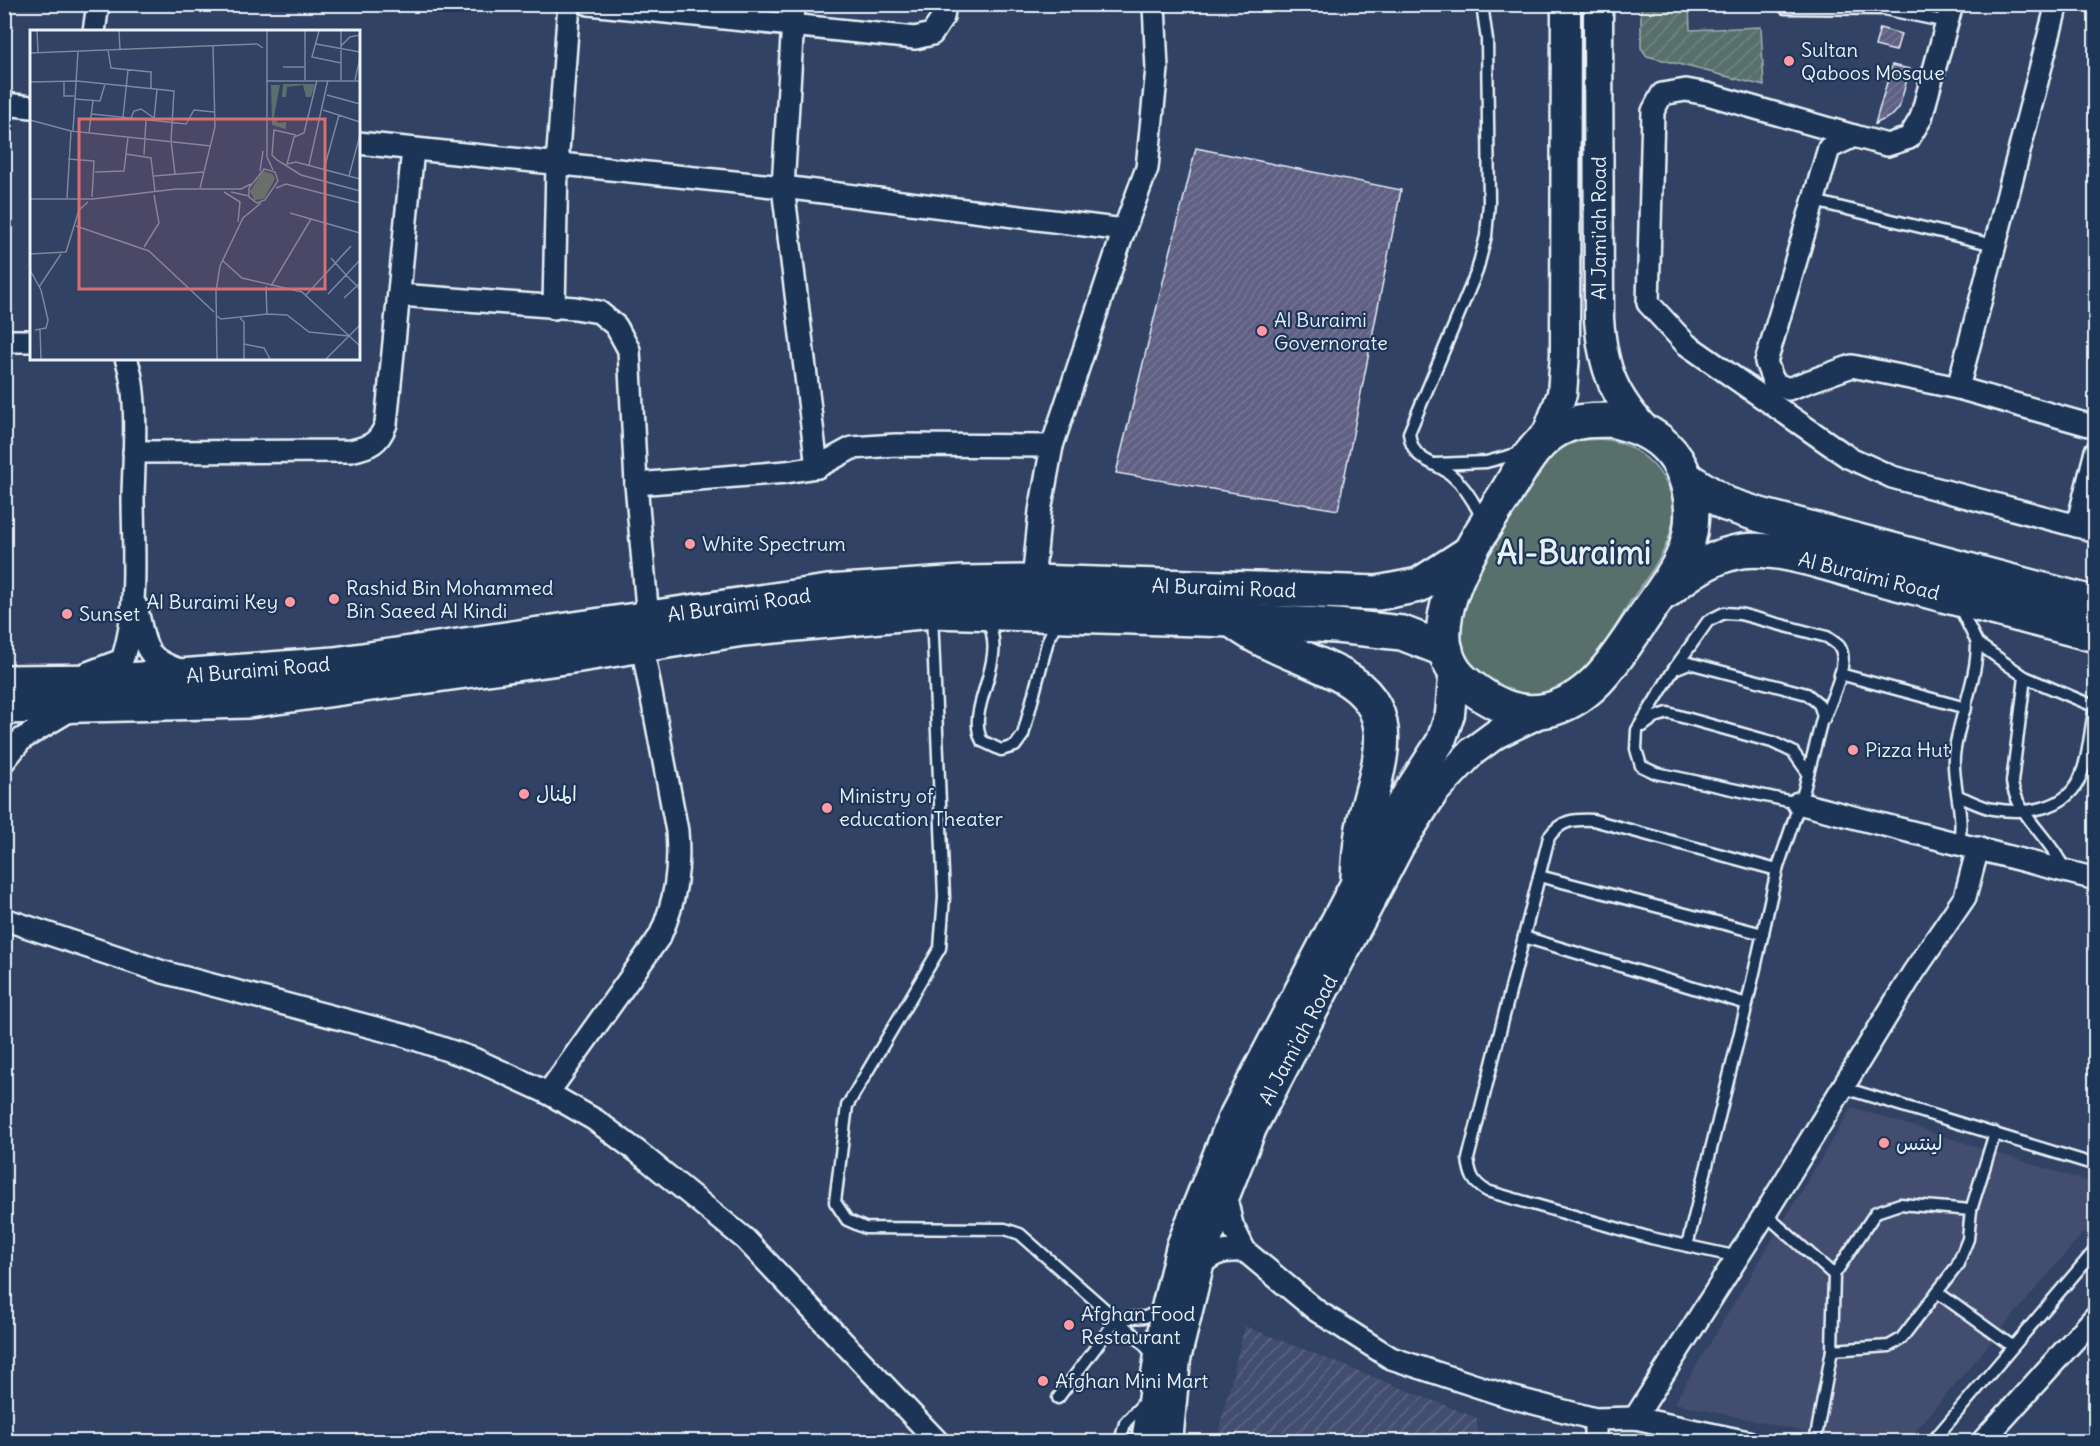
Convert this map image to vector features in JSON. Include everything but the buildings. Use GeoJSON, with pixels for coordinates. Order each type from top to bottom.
{"type":"FeatureCollection","features":[{"type":"Feature","properties":{"kind":"main road","name":"Al Jami'ah Road"},"geometry":{"type":"LineString","coordinates":[[1540,443],[1562,394],[1565,354],[1566,4]]}},
{"type":"Feature","properties":{"kind":"main road","name":"Al Jami'ah Road"},"geometry":{"type":"LineString","coordinates":[[1598,4],[1599,319],[1602,353],[1611,383],[1629,413],[1651,436]]}},
{"type":"Feature","properties":{"kind":"main road"},"geometry":{"type":"LineString","coordinates":[[1611,420],[1643,430],[1651,436],[1669,451],[1687,479],[1693,510],[1692,530],[1682,559],[1610,667],[1589,690],[1548,710],[1514,712],[1486,699],[1462,680],[1450,658],[1445,622],[1452,586],[1467,554],[1540,443],[1579,421],[1611,420]]}},
{"type":"Feature","properties":{"kind":"main road","name":"Al Buraimi Road"},"geometry":{"type":"LineString","coordinates":[[1687,479],[1726,504],[1779,521],[2096,604]]}},
{"type":"Feature","properties":{"kind":"main road","name":"Al Buraimi Road"},"geometry":{"type":"LineString","coordinates":[[1654,602],[1688,574],[1719,558],[1741,551],[1763,550],[1817,561],[2096,635]]}},
{"type":"Feature","properties":{"kind":"main road","name":"Al Buraimi Road"},"geometry":{"type":"LineString","coordinates":[[4,707],[248,701],[645,632],[828,592],[984,582],[1033,582],[1378,593],[1419,585],[1467,554]]}},
{"type":"Feature","properties":{"kind":"main road","name":"Al Buraimi Road"},"geometry":{"type":"LineString","coordinates":[[4,682],[52,683],[195,675],[335,664],[645,632],[779,624],[932,610],[1232,620],[1402,633],[1450,658]]}},
{"type":"Feature","properties":{"kind":"main road"},"geometry":{"type":"LineString","coordinates":[[1232,620],[1264,641],[1352,683],[1372,705],[1383,736],[1383,752],[1364,824],[1358,878]]}},
{"type":"Feature","properties":{"kind":"main road","name":"Al Jami'ah Road"},"geometry":{"type":"LineString","coordinates":[[1146,1442],[1151,1394],[1166,1308],[1181,1246],[1232,1119],[1381,834],[1441,741],[1450,714],[1450,658]]}},
{"type":"Feature","properties":{"kind":"main road","name":"Al Jami'ah Road"},"geometry":{"type":"LineString","coordinates":[[1168,1442],[1176,1359],[1198,1268],[1225,1193],[1263,1107],[1400,845],[1434,792],[1473,752],[1496,734],[1548,710]]}},
{"type":"Feature","properties":{"kind":"street"},"geometry":{"type":"LineString","coordinates":[[94,30],[98,4]]}},
{"type":"Feature","properties":{"kind":"street"},"geometry":{"type":"LineString","coordinates":[[554,308],[557,165],[569,4]]}},
{"type":"Feature","properties":{"kind":"street"},"geometry":{"type":"LineString","coordinates":[[589,4],[793,15],[915,38],[932,34],[944,17],[945,4]]}},
{"type":"Feature","properties":{"kind":"street"},"geometry":{"type":"LineString","coordinates":[[1033,582],[1040,511],[1052,446],[1147,168],[1157,69],[1154,4]]}},
{"type":"Feature","properties":{"kind":"street"},"geometry":{"type":"LineString","coordinates":[[1959,388],[1994,244],[2058,4]]}},
{"type":"Feature","properties":{"kind":"street"},"geometry":{"type":"LineString","coordinates":[[1950,13],[1921,118],[1909,138],[1887,145],[1686,90],[1662,94],[1653,111],[1648,303],[1686,344],[1768,390],[1848,457],[1892,477],[2086,529],[2096,451]]}},
{"type":"Feature","properties":{"kind":"street"},"geometry":{"type":"LineString","coordinates":[[793,15],[783,187],[817,467]]}},
{"type":"Feature","properties":{"kind":"street"},"geometry":{"type":"LineString","coordinates":[[4,104],[30,107]]}},
{"type":"Feature","properties":{"kind":"street"},"geometry":{"type":"LineString","coordinates":[[1768,390],[1766,362],[1829,148],[1854,136]]}},
{"type":"Feature","properties":{"kind":"street"},"geometry":{"type":"LineString","coordinates":[[360,143],[783,187],[1124,230]]}},
{"type":"Feature","properties":{"kind":"street"},"geometry":{"type":"LineString","coordinates":[[134,452],[350,451],[366,448],[380,439],[386,423],[413,149]]}},
{"type":"Feature","properties":{"kind":"street"},"geometry":{"type":"LineString","coordinates":[[399,295],[599,312],[616,326],[629,350],[645,632],[676,831],[679,858],[677,885],[671,911],[660,936],[548,1093]]}},
{"type":"Feature","properties":{"kind":"street"},"geometry":{"type":"LineString","coordinates":[[4,340],[30,341]]}},
{"type":"Feature","properties":{"kind":"street"},"geometry":{"type":"LineString","coordinates":[[52,683],[88,674],[122,660],[133,594],[134,452],[131,374],[127,360]]}},
{"type":"Feature","properties":{"kind":"street"},"geometry":{"type":"LineString","coordinates":[[1768,390],[1788,389],[1852,366],[1959,388],[2094,420]]}},
{"type":"Feature","properties":{"kind":"street"},"geometry":{"type":"LineString","coordinates":[[636,484],[786,472],[817,467],[852,448],[895,445],[1052,446]]}},
{"type":"Feature","properties":{"kind":"street"},"geometry":{"type":"LineString","coordinates":[[133,594],[147,649],[153,659],[195,675]]}},
{"type":"Feature","properties":{"kind":"street"},"geometry":{"type":"LineString","coordinates":[[4,761],[22,739],[75,707]]}},
{"type":"Feature","properties":{"kind":"street"},"geometry":{"type":"LineString","coordinates":[[1798,803],[2096,879]]}},
{"type":"Feature","properties":{"kind":"street"},"geometry":{"type":"LineString","coordinates":[[1635,1418],[1844,1088],[1913,974],[1965,897],[1968,846]]}},
{"type":"Feature","properties":{"kind":"street"},"geometry":{"type":"LineString","coordinates":[[4,919],[163,972],[417,1040],[474,1059],[548,1093],[595,1120],[639,1152],[745,1239],[938,1442]]}},
{"type":"Feature","properties":{"kind":"street"},"geometry":{"type":"LineString","coordinates":[[1225,1193],[1232,1225],[1245,1251],[1317,1311],[1391,1358],[1507,1396],[1595,1419],[1635,1418],[1748,1442]]}},
{"type":"Feature","properties":{"kind":"street"},"geometry":{"type":"LineString","coordinates":[[1198,1268],[1210,1256],[1224,1250],[1245,1251]]}},
{"type":"Feature","properties":{"kind":"street"},"geometry":{"type":"LineString","coordinates":[[1982,1442],[2096,1316]]}},
{"type":"Feature","properties":{"kind":"street"},"geometry":{"type":"LineString","coordinates":[[1595,1419],[1595,1442]]}},
{"type":"Feature","properties":{"kind":"lane"},"geometry":{"type":"LineString","coordinates":[[1482,4],[1487,40],[1489,203],[1486,236],[1477,271],[1409,433],[1411,447],[1419,458],[1435,464],[1466,490],[1485,526]]}},
{"type":"Feature","properties":{"kind":"lane"},"geometry":{"type":"LineString","coordinates":[[1785,8],[1884,9],[1950,13]]}},
{"type":"Feature","properties":{"kind":"lane"},"geometry":{"type":"LineString","coordinates":[[1814,201],[1994,244]]}},
{"type":"Feature","properties":{"kind":"lane"},"geometry":{"type":"LineString","coordinates":[[1435,464],[1486,462],[1540,443]]}},
{"type":"Feature","properties":{"kind":"lane"},"geometry":{"type":"LineString","coordinates":[[1955,598],[1977,643],[1977,662],[1954,755],[1958,796],[1968,846]]}},
{"type":"Feature","properties":{"kind":"lane"},"geometry":{"type":"LineString","coordinates":[[932,610],[944,897],[940,948],[847,1106],[835,1202],[848,1220],[865,1228],[1005,1228],[1020,1234],[1142,1342],[1157,1361]]}},
{"type":"Feature","properties":{"kind":"lane"},"geometry":{"type":"LineString","coordinates":[[983,612],[992,632],[994,654],[977,728],[982,741],[1001,750],[1015,746],[1023,735],[1047,640],[1062,615]]}},
{"type":"Feature","properties":{"kind":"lane"},"geometry":{"type":"LineString","coordinates":[[1687,1246],[1747,1004],[1777,870],[1840,674],[1843,658],[1839,647],[1827,637],[1740,614],[1724,613],[1707,621],[1674,669],[1638,730],[1636,749],[1641,766],[1656,773],[1798,803]]}},
{"type":"Feature","properties":{"kind":"lane"},"geometry":{"type":"LineString","coordinates":[[1958,796],[1992,809],[2022,810],[2044,809],[2068,798],[2080,779],[2095,707],[2025,677],[1977,643]]}},
{"type":"Feature","properties":{"kind":"lane"},"geometry":{"type":"LineString","coordinates":[[1674,669],[1689,663],[1807,694],[1819,704],[1823,715],[1820,731]]}},
{"type":"Feature","properties":{"kind":"lane"},"geometry":{"type":"LineString","coordinates":[[1840,674],[1966,708]]}},
{"type":"Feature","properties":{"kind":"lane"},"geometry":{"type":"LineString","coordinates":[[2025,677],[2013,782],[2014,798],[2052,844],[2065,871]]}},
{"type":"Feature","properties":{"kind":"lane"},"geometry":{"type":"LineString","coordinates":[[1638,730],[1655,717],[1668,713],[1772,742],[1793,752],[1808,773]]}},
{"type":"Feature","properties":{"kind":"lane"},"geometry":{"type":"LineString","coordinates":[[1738,1257],[1651,1239],[1487,1191],[1475,1184],[1469,1173],[1468,1159],[1539,876],[1550,837],[1558,825],[1575,819],[1593,820],[1777,870]]}},
{"type":"Feature","properties":{"kind":"lane"},"geometry":{"type":"LineString","coordinates":[[1539,876],[1763,934]]}},
{"type":"Feature","properties":{"kind":"lane"},"geometry":{"type":"LineString","coordinates":[[1524,937],[1747,1004]]}},
{"type":"Feature","properties":{"kind":"lane"},"geometry":{"type":"LineString","coordinates":[[1844,1088],[2096,1165]]}},
{"type":"Feature","properties":{"kind":"lane"},"geometry":{"type":"LineString","coordinates":[[1832,1350],[1889,1346],[1901,1339],[1957,1266],[1968,1239],[1971,1210],[1995,1133]]}},
{"type":"Feature","properties":{"kind":"lane"},"geometry":{"type":"LineString","coordinates":[[1815,1442],[1832,1350],[1834,1275],[1876,1212],[1900,1204],[1971,1210]]}},
{"type":"Feature","properties":{"kind":"lane"},"geometry":{"type":"LineString","coordinates":[[1765,1214],[1834,1275]]}},
{"type":"Feature","properties":{"kind":"lane"},"geometry":{"type":"LineString","coordinates":[[1932,1442],[2096,1249]]}},
{"type":"Feature","properties":{"kind":"lane"},"geometry":{"type":"LineString","coordinates":[[1937,1292],[2013,1346]]}},
{"type":"Feature","properties":{"kind":"lane"},"geometry":{"type":"LineString","coordinates":[[1058,1398],[1117,1319],[1145,1317],[1166,1308]]}},
{"type":"Feature","properties":{"kind":"lane"},"geometry":{"type":"LineString","coordinates":[[1120,1442],[1125,1423],[1132,1412],[1151,1394]]}},
{"type":"Feature","properties":{"kind":"shaded area"},"geometry":{"type":"Polygon","coordinates":[[[1852,1107],[2095,1184],[2095,1219],[1907,1441],[1846,1441],[1674,1403],[1852,1107]]]}},
{"type":"Feature","properties":{"kind":"shaded area"},"geometry":{"type":"Polygon","coordinates":[[[1245,1326],[1477,1418],[1478,1441],[1216,1441],[1245,1326]]]}},
{"type":"Feature","properties":{"kind":"green space"},"geometry":{"type":"Polygon","coordinates":[[[1641,5],[1689,5],[1690,30],[1761,27],[1764,86],[1647,56],[1641,48],[1641,5]]]}},
{"type":"Feature","properties":{"kind":"green space"},"geometry":{"type":"Polygon","coordinates":[[[1606,439],[1623,444],[1648,460],[1658,471],[1671,497],[1673,511],[1669,537],[1654,568],[1591,665],[1576,680],[1557,691],[1535,697],[1511,697],[1491,689],[1463,654],[1455,635],[1454,616],[1545,460],[1567,445],[1582,440],[1606,439]]]}},
{"type":"Feature","properties":{"kind":"place","name":"Sultan Qaboos Mosque"},"geometry":{"type":"Point","coordinates":[1789,61]}},
{"type":"Feature","properties":{"kind":"place","name":"Al Buraimi Governorate"},"geometry":{"type":"Point","coordinates":[1262,331]}},
{"type":"Feature","properties":{"kind":"place","name":"White Spectrum"},"geometry":{"type":"Point","coordinates":[690,544]}},
{"type":"Feature","properties":{"kind":"place","name":"Rashid Bin Mohammed Bin Saeed Al Kindi"},"geometry":{"type":"Point","coordinates":[334,599]}},
{"type":"Feature","properties":{"kind":"place","name":"Al Buraimi Key"},"geometry":{"type":"Point","coordinates":[290,602]}},
{"type":"Feature","properties":{"kind":"place","name":"Sunset"},"geometry":{"type":"Point","coordinates":[67,614]}},
{"type":"Feature","properties":{"kind":"place","name":"Pizza Hut"},"geometry":{"type":"Point","coordinates":[1853,750]}},
{"type":"Feature","properties":{"kind":"place","name":"المنال"},"geometry":{"type":"Point","coordinates":[524,794]}},
{"type":"Feature","properties":{"kind":"place","name":"Ministry of education Theater"},"geometry":{"type":"Point","coordinates":[827,808]}},
{"type":"Feature","properties":{"kind":"place","name":"لينتس"},"geometry":{"type":"Point","coordinates":[1884,1143]}},
{"type":"Feature","properties":{"kind":"place","name":"Afghan Food Restaurant"},"geometry":{"type":"Point","coordinates":[1069,1325]}},
{"type":"Feature","properties":{"kind":"place","name":"Afghan Mini Mart"},"geometry":{"type":"Point","coordinates":[1043,1381]}},
{"type":"Feature","properties":{"kind":"district","name":"Al-Buraimi"},"geometry":{"type":"Point","coordinates":[1574,553]}}]}
